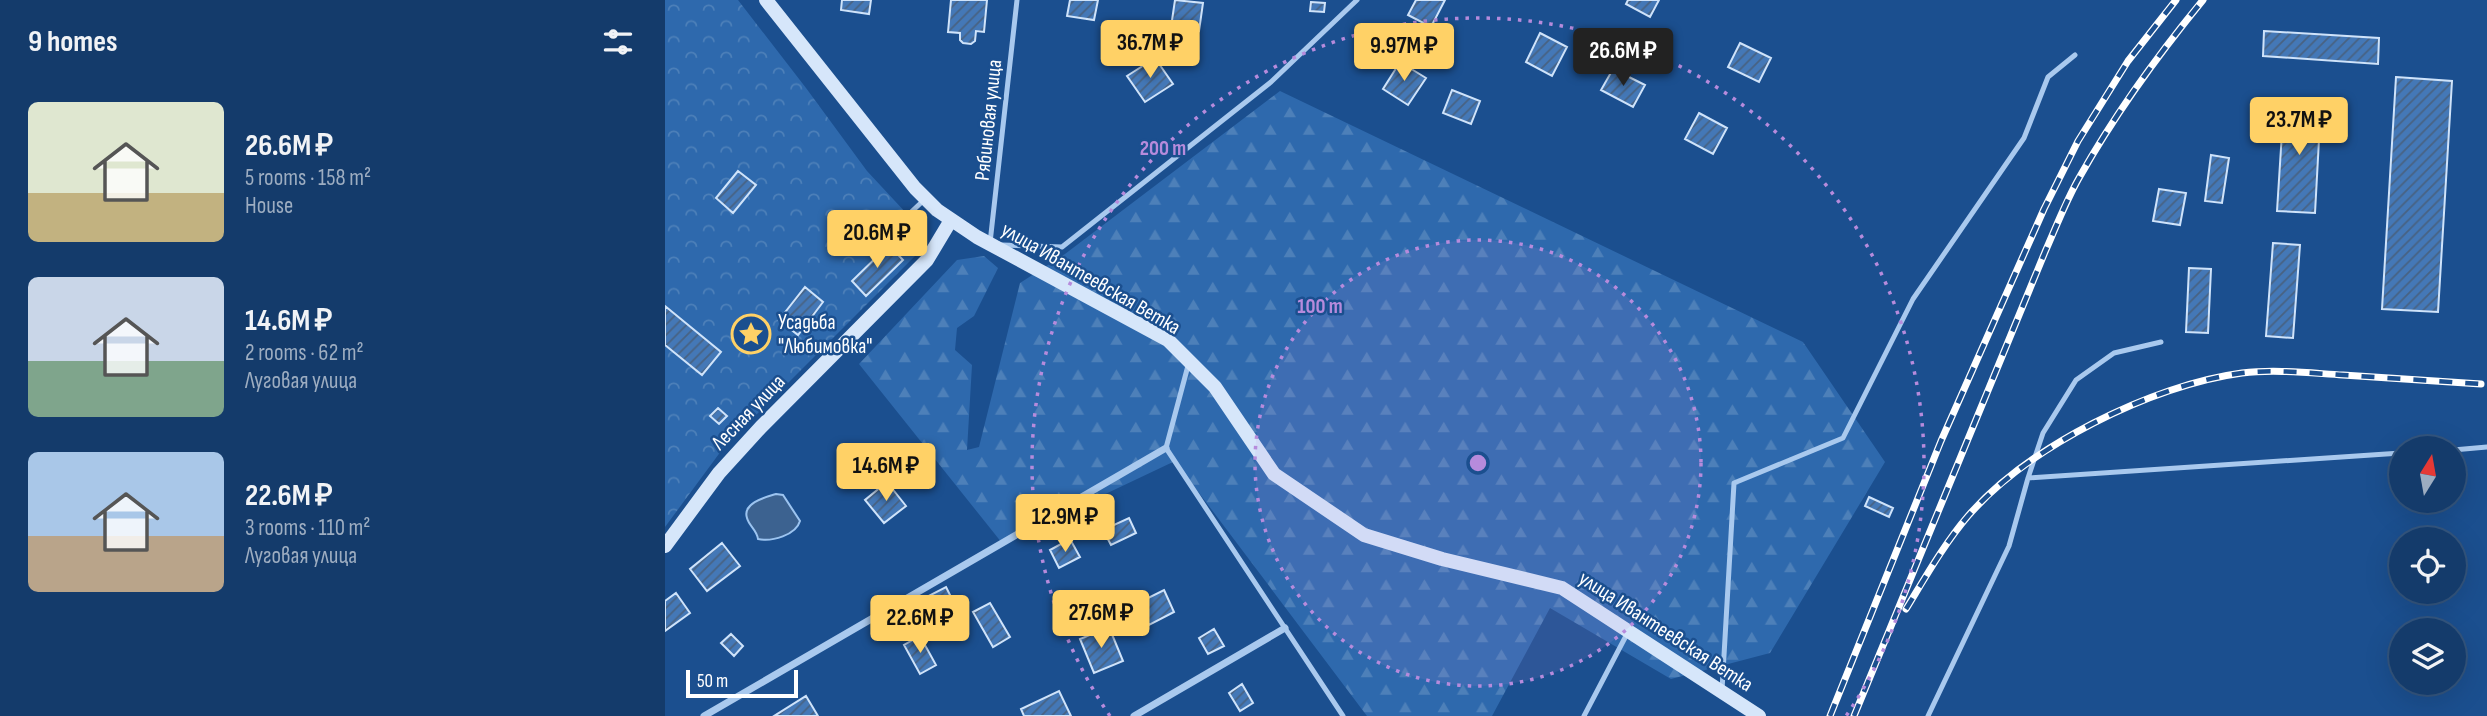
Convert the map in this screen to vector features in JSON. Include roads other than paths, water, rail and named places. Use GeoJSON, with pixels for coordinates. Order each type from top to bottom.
{"type":"FeatureCollection","features":[{"type":"Feature","properties":{"kind":"main road","name":"улица Ивантеевская Ветка"},"geometry":{"type":"LineString","coordinates":[[765,0],[926,198],[951,220],[990,244],[1168,341],[1215,387],[1274,474],[1364,535],[1442,559],[1562,588],[1759,716]]}},
{"type":"Feature","properties":{"kind":"main road","name":"Лесная улица"},"geometry":{"type":"LineString","coordinates":[[665,546],[719,473],[927,260],[951,220]]}},
{"type":"Feature","properties":{"kind":"street"},"geometry":{"type":"LineString","coordinates":[[704,716],[1166,448]]}},
{"type":"Feature","properties":{"kind":"street"},"geometry":{"type":"LineString","coordinates":[[1134,716],[1285,628]]}},
{"type":"Feature","properties":{"kind":"lane","name":"Рябиновая улица"},"geometry":{"type":"LineString","coordinates":[[990,244],[1017,0]]}},
{"type":"Feature","properties":{"kind":"lane"},"geometry":{"type":"LineString","coordinates":[[990,244],[1062,247],[1271,82],[1357,0]]}},
{"type":"Feature","properties":{"kind":"lane"},"geometry":{"type":"LineString","coordinates":[[1722,690],[1734,483],[1843,438],[1913,299],[2024,138],[2048,77],[2075,55]]}},
{"type":"Feature","properties":{"kind":"lane"},"geometry":{"type":"LineString","coordinates":[[908,215],[926,198]]}},
{"type":"Feature","properties":{"kind":"lane"},"geometry":{"type":"LineString","coordinates":[[1928,716],[2010,546],[2043,433],[2076,380],[2114,353],[2161,342]]}},
{"type":"Feature","properties":{"kind":"lane"},"geometry":{"type":"LineString","coordinates":[[1189,362],[1166,448],[1342,716]]}},
{"type":"Feature","properties":{"kind":"lane"},"geometry":{"type":"LineString","coordinates":[[2466,449],[2487,447]]}},
{"type":"Feature","properties":{"kind":"lane"},"geometry":{"type":"LineString","coordinates":[[2028,478],[2389,454]]}},
{"type":"Feature","properties":{"kind":"lane"},"geometry":{"type":"LineString","coordinates":[[1584,716],[1629,631]]}},
{"type":"Feature","properties":{"kind":"railway"},"geometry":{"type":"LineString","coordinates":[[1830,716],[1941,441],[2044,209],[2078,141],[2128,61],[2176,0]]}},
{"type":"Feature","properties":{"kind":"railway"},"geometry":{"type":"LineString","coordinates":[[1854,716],[2070,196],[2122,108],[2203,0]]}},
{"type":"Feature","properties":{"kind":"railway"},"geometry":{"type":"LineString","coordinates":[[1906,609],[1951,538],[1993,491],[2023,466],[2057,444],[2131,405],[2207,380],[2254,372],[2481,384]]}},
{"type":"Feature","properties":{"kind":"place","name":"Усадьба \"Любимовка\""},"geometry":{"type":"Point","coordinates":[751,334]}}]}
